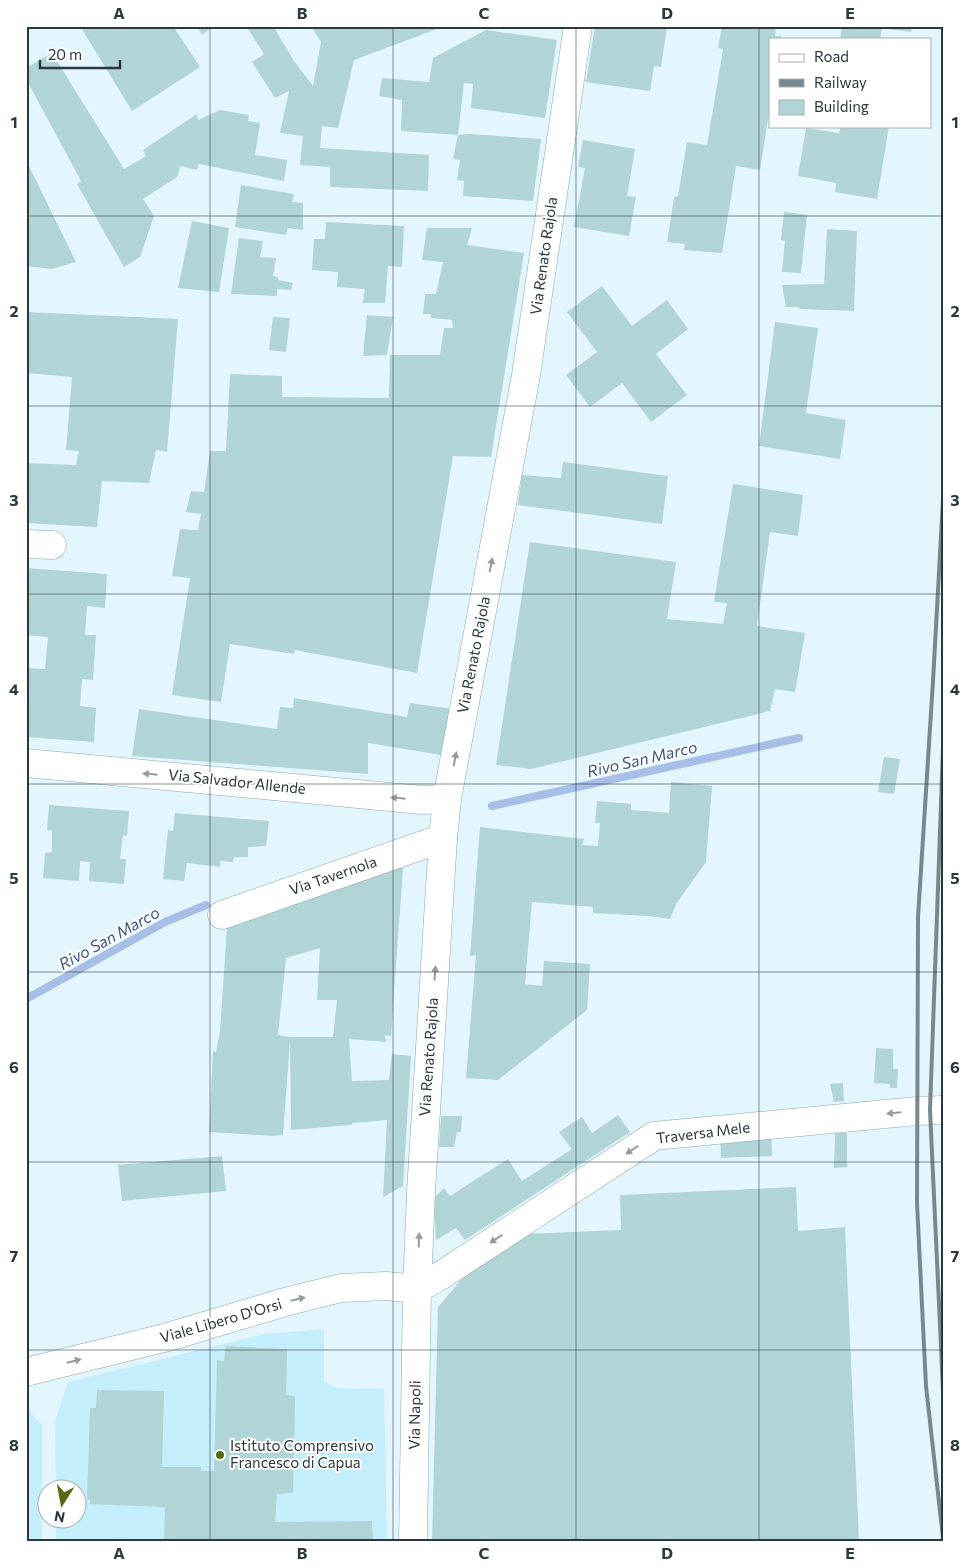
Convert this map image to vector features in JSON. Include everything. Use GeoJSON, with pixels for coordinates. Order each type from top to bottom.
{"type":"FeatureCollection","features":[{"type":"Feature","properties":{"kind":"street","name":"Via Renato Rajola"},"geometry":{"type":"LineString","coordinates":[[417,1288],[443,838],[447,799],[526,375],[578,26]]}},
{"type":"Feature","properties":{"kind":"street","name":"Via Salvador Allende"},"geometry":{"type":"LineString","coordinates":[[26,763],[422,800],[447,799]]}},
{"type":"Feature","properties":{"kind":"street","name":"Via Tavernola"},"geometry":{"type":"LineString","coordinates":[[222,915],[443,838]]}},
{"type":"Feature","properties":{"kind":"street","name":"Traversa Mele"},"geometry":{"type":"LineString","coordinates":[[417,1288],[440,1276],[654,1136],[943,1110]]}},
{"type":"Feature","properties":{"kind":"street","name":"Viale Libero D'Orsi"},"geometry":{"type":"LineString","coordinates":[[26,1372],[168,1337],[285,1302],[341,1288],[386,1286],[417,1288]]}},
{"type":"Feature","properties":{"kind":"street","name":"Via Napoli"},"geometry":{"type":"LineString","coordinates":[[413,1541],[417,1288]]}},
{"type":"Feature","properties":{"kind":"shaded area","name":"Istituto Comprensivo Francesco di Capua"},"geometry":{"type":"Polygon","coordinates":[[[324,1329],[324,1381],[336,1388],[384,1389],[387,1541],[56,1541],[56,1530],[88,1530],[88,1480],[56,1480],[55,1421],[68,1382],[264,1334],[324,1329]]]}},
{"type":"Feature","properties":{"kind":"shaded area"},"geometry":{"type":"Polygon","coordinates":[[[26,1406],[42,1425],[42,1480],[38,1480],[38,1530],[42,1530],[42,1541],[26,1541],[26,1406]]]}},
{"type":"Feature","properties":{"kind":"building"},"geometry":{"type":"Polygon","coordinates":[[[80,26],[173,26],[200,67],[132,111],[80,26]]]}},
{"type":"Feature","properties":{"kind":"building"},"geometry":{"type":"Polygon","coordinates":[[[197,26],[214,26],[202,35],[197,26]]]}},
{"type":"Feature","properties":{"kind":"building"},"geometry":{"type":"Polygon","coordinates":[[[246,26],[273,26],[294,61],[313,86],[321,42],[311,26],[445,26],[354,60],[338,128],[322,126],[320,148],[429,155],[428,191],[330,187],[330,167],[300,165],[303,136],[280,133],[289,91],[275,98],[252,62],[264,54],[246,26]]]}},
{"type":"Feature","properties":{"kind":"building"},"geometry":{"type":"Polygon","coordinates":[[[595,26],[667,26],[661,67],[654,66],[650,91],[586,82],[595,26]]]}},
{"type":"Feature","properties":{"kind":"building"},"geometry":{"type":"Polygon","coordinates":[[[722,26],[776,26],[775,36],[781,36],[781,38],[769,38],[769,112],[760,170],[736,166],[722,253],[684,250],[685,244],[667,242],[674,197],[678,196],[687,142],[707,145],[723,49],[718,48],[722,26]]]}},
{"type":"Feature","properties":{"kind":"building"},"geometry":{"type":"Polygon","coordinates":[[[842,26],[912,26],[911,32],[882,28],[880,38],[840,38],[842,26]]]}},
{"type":"Feature","properties":{"kind":"building"},"geometry":{"type":"Polygon","coordinates":[[[486,30],[557,40],[545,118],[471,108],[473,84],[464,83],[458,135],[401,131],[402,100],[379,96],[382,78],[429,82],[433,58],[486,30]]]}},
{"type":"Feature","properties":{"kind":"building"},"geometry":{"type":"Polygon","coordinates":[[[52,53],[124,169],[146,156],[143,150],[197,114],[198,120],[220,110],[249,115],[248,121],[260,123],[255,155],[287,160],[284,181],[199,164],[197,170],[180,166],[177,177],[143,199],[154,216],[140,257],[124,267],[77,184],[81,181],[26,79],[26,68],[52,53]]]}},
{"type":"Feature","properties":{"kind":"building"},"geometry":{"type":"Polygon","coordinates":[[[806,128],[839,133],[840,128],[889,128],[877,199],[835,192],[836,183],[798,176],[806,128]]]}},
{"type":"Feature","properties":{"kind":"building"},"geometry":{"type":"Polygon","coordinates":[[[470,134],[541,139],[533,201],[463,196],[464,181],[457,180],[460,160],[453,159],[458,135],[470,134]]]}},
{"type":"Feature","properties":{"kind":"building"},"geometry":{"type":"Polygon","coordinates":[[[583,140],[635,149],[627,196],[636,197],[629,236],[574,227],[585,168],[578,167],[583,140]]]}},
{"type":"Feature","properties":{"kind":"building"},"geometry":{"type":"Polygon","coordinates":[[[26,160],[76,262],[52,269],[26,266],[26,160]]]}},
{"type":"Feature","properties":{"kind":"building"},"geometry":{"type":"Polygon","coordinates":[[[241,185],[294,194],[292,202],[303,203],[303,230],[288,228],[286,235],[235,227],[241,185]]]}},
{"type":"Feature","properties":{"kind":"building"},"geometry":{"type":"Polygon","coordinates":[[[784,212],[807,215],[801,273],[782,272],[785,241],[781,240],[784,212]]]}},
{"type":"Feature","properties":{"kind":"building"},"geometry":{"type":"Polygon","coordinates":[[[192,221],[229,228],[219,292],[178,288],[192,221]]]}},
{"type":"Feature","properties":{"kind":"building"},"geometry":{"type":"Polygon","coordinates":[[[326,222],[404,226],[402,267],[388,266],[385,303],[363,303],[365,289],[337,287],[338,272],[312,270],[314,239],[325,239],[326,222]]]}},
{"type":"Feature","properties":{"kind":"building"},"geometry":{"type":"Polygon","coordinates":[[[427,228],[472,228],[467,245],[524,253],[491,457],[453,456],[417,673],[295,650],[294,654],[230,644],[221,702],[172,695],[190,578],[172,576],[180,529],[198,530],[201,514],[186,512],[191,491],[204,492],[210,451],[226,451],[230,374],[282,376],[282,397],[389,398],[390,355],[440,355],[444,328],[453,328],[452,320],[431,318],[431,314],[423,314],[425,294],[436,294],[443,262],[422,260],[427,228]]]}},
{"type":"Feature","properties":{"kind":"building"},"geometry":{"type":"Polygon","coordinates":[[[827,229],[857,231],[854,311],[786,307],[782,285],[824,284],[827,229]]]}},
{"type":"Feature","properties":{"kind":"building"},"geometry":{"type":"Polygon","coordinates":[[[239,238],[263,241],[260,257],[276,258],[273,276],[278,277],[278,280],[293,283],[291,290],[277,289],[277,296],[231,294],[239,238]]]}},
{"type":"Feature","properties":{"kind":"building"},"geometry":{"type":"Polygon","coordinates":[[[602,286],[632,326],[667,300],[688,329],[656,354],[687,395],[651,422],[622,383],[590,407],[566,375],[597,352],[567,312],[602,286]]]}},
{"type":"Feature","properties":{"kind":"building"},"geometry":{"type":"Polygon","coordinates":[[[26,312],[178,319],[167,452],[156,450],[149,483],[102,481],[97,527],[26,523],[26,463],[76,465],[79,451],[66,450],[72,377],[26,373],[26,312]]]}},
{"type":"Feature","properties":{"kind":"building"},"geometry":{"type":"Polygon","coordinates":[[[367,315],[393,317],[387,355],[363,356],[367,315]]]}},
{"type":"Feature","properties":{"kind":"building"},"geometry":{"type":"Polygon","coordinates":[[[273,317],[290,318],[286,352],[269,350],[273,317]]]}},
{"type":"Feature","properties":{"kind":"building"},"geometry":{"type":"Polygon","coordinates":[[[775,322],[818,328],[806,413],[846,420],[840,459],[759,446],[775,322]]]}},
{"type":"Feature","properties":{"kind":"building"},"geometry":{"type":"Polygon","coordinates":[[[563,462],[668,476],[662,524],[518,505],[522,475],[561,478],[563,462]]]}},
{"type":"Feature","properties":{"kind":"building"},"geometry":{"type":"Polygon","coordinates":[[[733,484],[803,495],[798,536],[770,532],[757,626],[805,633],[795,692],[775,689],[770,711],[531,769],[496,765],[530,542],[676,562],[667,619],[723,624],[727,603],[714,602],[733,484]]]}},
{"type":"Feature","properties":{"kind":"building"},"geometry":{"type":"Polygon","coordinates":[[[26,568],[107,574],[105,608],[87,606],[85,635],[96,635],[93,680],[82,679],[80,706],[96,708],[94,742],[26,737],[26,668],[45,669],[48,637],[26,635],[26,568]]]}},
{"type":"Feature","properties":{"kind":"building"},"geometry":{"type":"Polygon","coordinates":[[[294,698],[407,717],[410,703],[452,709],[441,755],[368,743],[368,774],[132,756],[139,709],[277,729],[280,707],[293,708],[294,698]]]}},
{"type":"Feature","properties":{"kind":"building"},"geometry":{"type":"Polygon","coordinates":[[[884,757],[900,759],[894,794],[878,792],[884,757]]]}},
{"type":"Feature","properties":{"kind":"building"},"geometry":{"type":"Polygon","coordinates":[[[671,782],[712,786],[706,862],[676,904],[670,919],[593,913],[593,907],[532,902],[525,984],[542,986],[544,961],[590,964],[587,1010],[498,1080],[466,1078],[476,955],[470,956],[480,827],[584,839],[582,845],[598,846],[600,823],[595,823],[597,801],[631,804],[631,810],[669,813],[671,782]]]}},
{"type":"Feature","properties":{"kind":"building"},"geometry":{"type":"Polygon","coordinates":[[[49,805],[129,811],[127,836],[123,835],[120,859],[126,859],[124,884],[89,881],[90,862],[80,861],[79,881],[43,878],[45,853],[52,852],[52,830],[47,830],[49,805]]]}},
{"type":"Feature","properties":{"kind":"building"},"geometry":{"type":"Polygon","coordinates":[[[175,813],[269,821],[266,846],[248,847],[248,857],[234,857],[233,862],[220,861],[220,867],[187,863],[184,881],[163,879],[168,830],[173,831],[175,813]]]}},
{"type":"Feature","properties":{"kind":"building"},"geometry":{"type":"Polygon","coordinates":[[[375,868],[403,868],[391,1036],[385,1035],[386,1042],[349,1039],[352,1081],[389,1080],[392,1054],[411,1056],[403,1186],[383,1197],[387,1120],[291,1130],[290,1041],[283,1135],[209,1132],[213,1051],[216,1052],[220,1032],[227,927],[375,868]],[[320,948],[286,958],[278,1035],[289,1037],[333,1037],[337,1000],[317,1000],[320,948]]]}},
{"type":"Feature","properties":{"kind":"building"},"geometry":{"type":"Polygon","coordinates":[[[876,1048],[893,1049],[893,1069],[898,1069],[897,1088],[890,1088],[890,1084],[874,1083],[876,1048]]]}},
{"type":"Feature","properties":{"kind":"building"},"geometry":{"type":"Polygon","coordinates":[[[843,1083],[844,1101],[834,1102],[830,1084],[843,1083]]]}},
{"type":"Feature","properties":{"kind":"building"},"geometry":{"type":"Polygon","coordinates":[[[618,1115],[630,1132],[465,1240],[456,1228],[436,1240],[434,1198],[444,1188],[450,1196],[508,1159],[522,1181],[572,1149],[559,1132],[582,1117],[592,1133],[618,1115]]]}},
{"type":"Feature","properties":{"kind":"building"},"geometry":{"type":"Polygon","coordinates":[[[441,1116],[462,1116],[461,1132],[457,1132],[454,1147],[439,1147],[441,1116]]]}},
{"type":"Feature","properties":{"kind":"building"},"geometry":{"type":"Polygon","coordinates":[[[835,1133],[847,1133],[847,1167],[834,1168],[835,1133]]]}},
{"type":"Feature","properties":{"kind":"building"},"geometry":{"type":"Polygon","coordinates":[[[771,1134],[772,1156],[721,1158],[720,1136],[771,1134]]]}},
{"type":"Feature","properties":{"kind":"building"},"geometry":{"type":"Polygon","coordinates":[[[222,1156],[226,1191],[122,1201],[118,1165],[222,1156]]]}},
{"type":"Feature","properties":{"kind":"building"},"geometry":{"type":"Polygon","coordinates":[[[796,1187],[798,1231],[845,1227],[859,1541],[432,1541],[438,1307],[467,1273],[523,1234],[621,1230],[620,1195],[796,1187]]]}},
{"type":"Feature","properties":{"kind":"building"},"geometry":{"type":"Polygon","coordinates":[[[226,1346],[287,1349],[286,1395],[295,1396],[293,1493],[277,1494],[275,1522],[372,1521],[373,1541],[164,1541],[165,1507],[90,1504],[90,1500],[88,1499],[88,1480],[90,1408],[96,1408],[97,1390],[164,1391],[162,1467],[201,1467],[201,1471],[214,1471],[217,1360],[224,1361],[226,1346]]]}},
{"type":"Feature","properties":{"kind":"waterway","name":"Rivo San Marco"},"geometry":{"type":"LineString","coordinates":[[492,806],[799,738]]}},
{"type":"Feature","properties":{"kind":"waterway","name":"Rivo San Marco"},"geometry":{"type":"LineString","coordinates":[[26,999],[165,922],[206,905]]}},
{"type":"Feature","properties":{"kind":"railway"},"geometry":{"type":"LineString","coordinates":[[943,500],[918,917],[917,1203],[926,1386],[943,1538]]}},
{"type":"Feature","properties":{"kind":"railway"},"geometry":{"type":"LineString","coordinates":[[943,748],[930,1110],[943,1390]]}},
{"type":"Feature","properties":{"kind":"place","name":"Istituto Comprensivo Francesco di Capua"},"geometry":{"type":"Point","coordinates":[220,1455]}}]}
